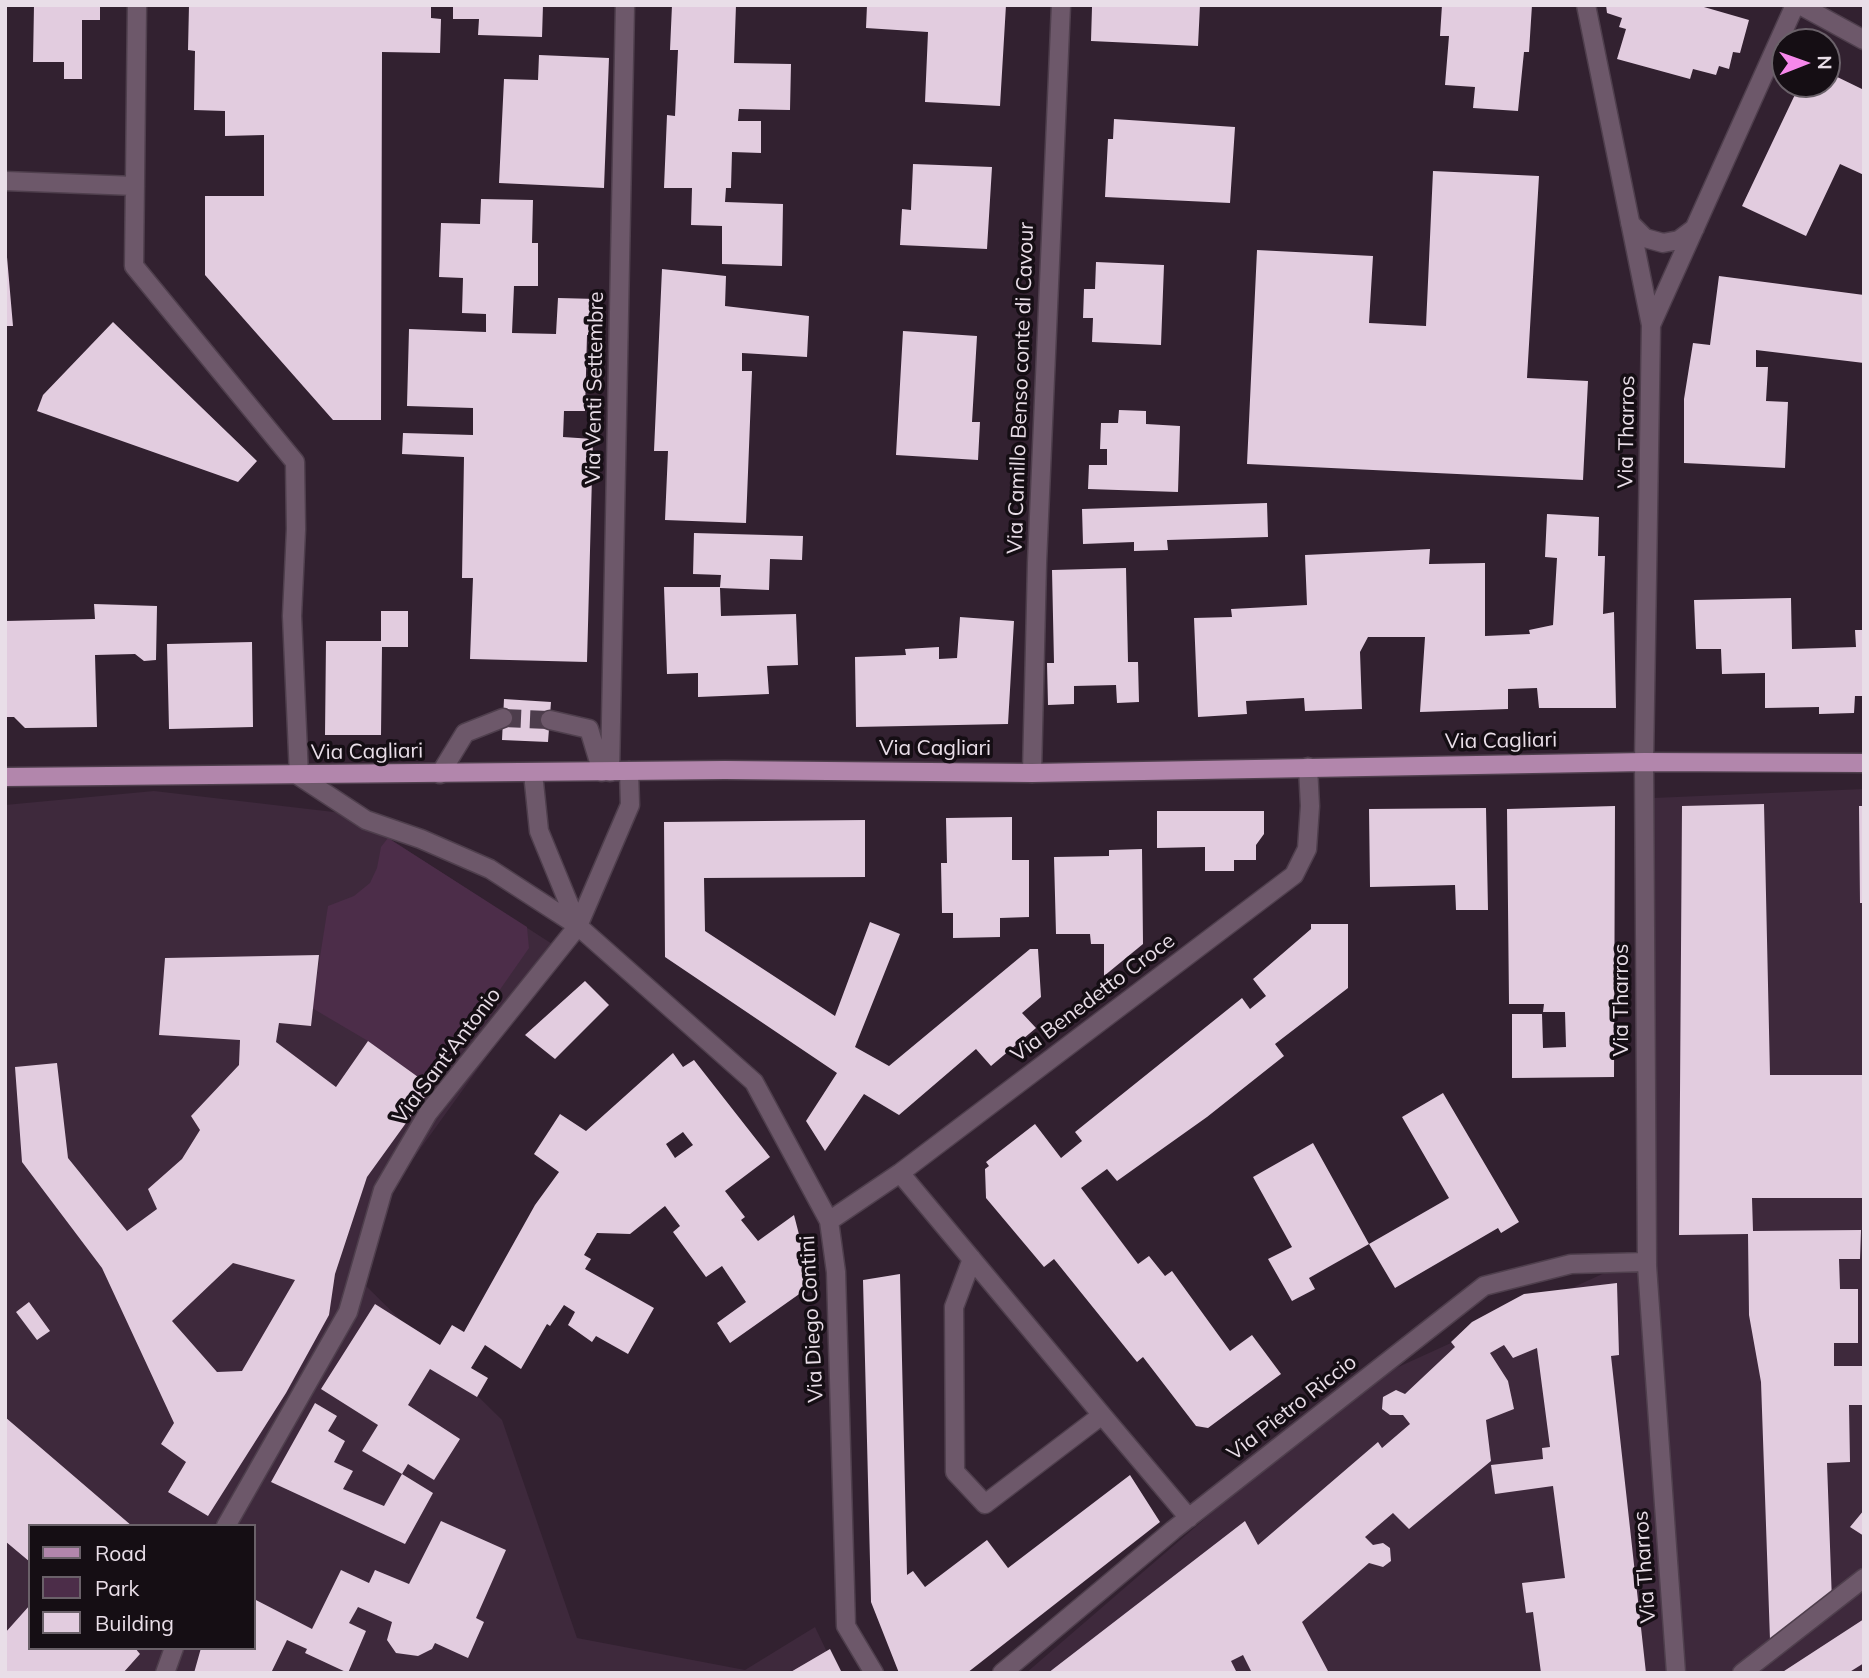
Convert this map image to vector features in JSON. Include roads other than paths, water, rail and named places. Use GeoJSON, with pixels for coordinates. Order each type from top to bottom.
{"type":"FeatureCollection","features":[{"type":"Feature","properties":{"kind":"main road","name":"Via Cagliari"},"geometry":{"type":"LineString","coordinates":[[5,777],[629,771],[1032,773],[1644,762],[1864,763]]}},
{"type":"Feature","properties":{"kind":"street"},"geometry":{"type":"LineString","coordinates":[[137,5],[134,265],[295,462],[292,616],[299,776]]}},
{"type":"Feature","properties":{"kind":"street","name":"Via Venti Settembre"},"geometry":{"type":"LineString","coordinates":[[606,772],[625,5]]}},
{"type":"Feature","properties":{"kind":"street","name":"Via Camillo Benso conte di Cavour"},"geometry":{"type":"LineString","coordinates":[[1032,773],[1037,563],[1061,5]]}},
{"type":"Feature","properties":{"kind":"street","name":"Via Tharros"},"geometry":{"type":"LineString","coordinates":[[1586,5],[1651,326],[1644,762],[1647,1262],[1676,1673]]}},
{"type":"Feature","properties":{"kind":"street"},"geometry":{"type":"LineString","coordinates":[[1797,5],[1864,40]]}},
{"type":"Feature","properties":{"kind":"street","name":"Via Tharros"},"geometry":{"type":"LineString","coordinates":[[1651,326],[1797,5]]}},
{"type":"Feature","properties":{"kind":"street"},"geometry":{"type":"LineString","coordinates":[[5,181],[135,186]]}},
{"type":"Feature","properties":{"kind":"street"},"geometry":{"type":"LineString","coordinates":[[1628,219],[1645,238],[1663,243],[1679,240],[1697,225]]}},
{"type":"Feature","properties":{"kind":"street"},"geometry":{"type":"LineString","coordinates":[[440,774],[465,733],[503,718]]}},
{"type":"Feature","properties":{"kind":"street"},"geometry":{"type":"LineString","coordinates":[[550,720],[589,729],[606,772]]}},
{"type":"Feature","properties":{"kind":"street","name":"Via Benedetto Croce"},"geometry":{"type":"LineString","coordinates":[[829,1222],[900,1173],[1294,875],[1307,849],[1310,806],[1308,767]]}},
{"type":"Feature","properties":{"kind":"street","name":"Via Sant'Antonio"},"geometry":{"type":"LineString","coordinates":[[227,1524],[348,1312],[383,1190],[415,1135],[428,1113],[578,926],[630,805],[629,771]]}},
{"type":"Feature","properties":{"kind":"street"},"geometry":{"type":"LineString","coordinates":[[533,773],[540,831],[578,926]]}},
{"type":"Feature","properties":{"kind":"street","name":"Via Diego Contini"},"geometry":{"type":"LineString","coordinates":[[299,776],[366,820],[421,839],[490,869],[578,926],[754,1082],[829,1222],[836,1272],[846,1626],[874,1673]]}},
{"type":"Feature","properties":{"kind":"street"},"geometry":{"type":"LineString","coordinates":[[900,1173],[1189,1518]]}},
{"type":"Feature","properties":{"kind":"street"},"geometry":{"type":"LineString","coordinates":[[972,1259],[954,1307],[955,1472],[985,1504],[1102,1415]]}},
{"type":"Feature","properties":{"kind":"street","name":"Via Pietro Riccio"},"geometry":{"type":"LineString","coordinates":[[1002,1673],[1189,1518],[1484,1286],[1571,1265],[1647,1262]]}},
{"type":"Feature","properties":{"kind":"street"},"geometry":{"type":"LineString","coordinates":[[1742,1673],[1864,1578]]}},
{"type":"Feature","properties":{"kind":"street"},"geometry":{"type":"LineString","coordinates":[[165,1673],[173,1650]]}},
{"type":"Feature","properties":{"kind":"tunnel"},"geometry":{"type":"LineString","coordinates":[[503,718],[550,720]]}}]}
